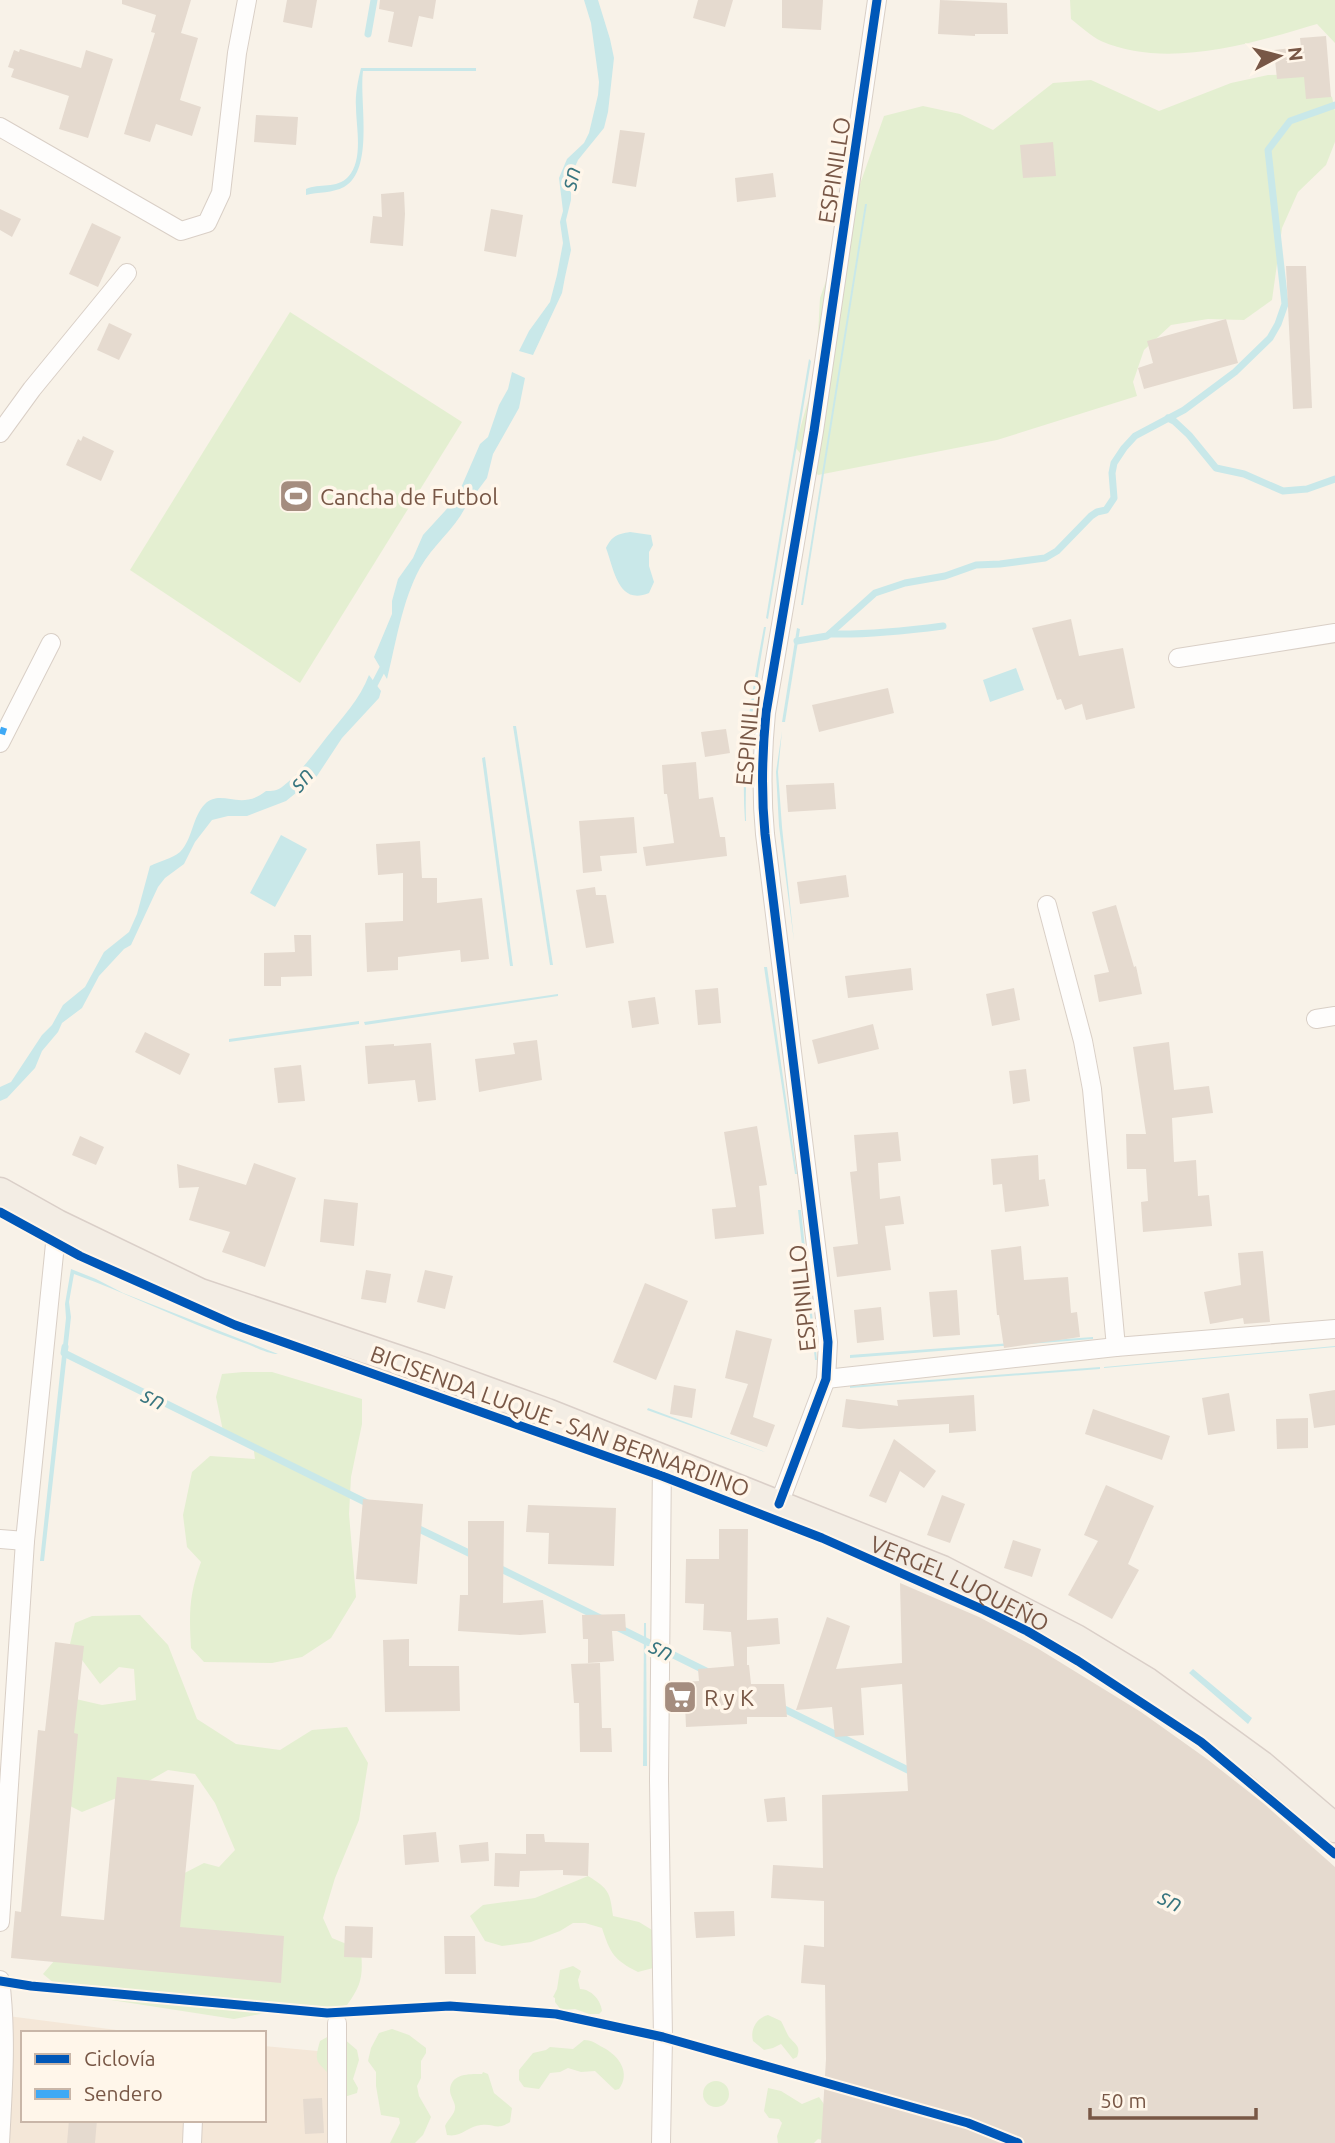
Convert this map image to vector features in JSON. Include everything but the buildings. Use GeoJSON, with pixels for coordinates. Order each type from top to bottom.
{"type":"FeatureCollection","features":[{"type":"Feature","properties":{"kind":"main road","name":"VERGEL LUQUEÑO"},"geometry":{"type":"LineString","coordinates":[[0,1192],[57,1224],[200,1293],[426,1369],[662,1458],[943,1570],[1076,1639],[1147,1682],[1261,1765],[1335,1828]]}},
{"type":"Feature","properties":{"kind":"street"},"geometry":{"type":"LineString","coordinates":[[0,127],[181,231],[207,223],[221,193],[236,53],[247,0]]}},
{"type":"Feature","properties":{"kind":"street","name":"ESPINILLO"},"geometry":{"type":"LineString","coordinates":[[779,1504],[826,1378],[828,1342],[761,799],[762,758],[766,713],[814,431],[877,0]]}},
{"type":"Feature","properties":{"kind":"street"},"geometry":{"type":"LineString","coordinates":[[0,433],[32,389],[127,273]]}},
{"type":"Feature","properties":{"kind":"street"},"geometry":{"type":"LineString","coordinates":[[1178,658],[1335,633]]}},
{"type":"Feature","properties":{"kind":"street"},"geometry":{"type":"LineString","coordinates":[[0,743],[51,643]]}},
{"type":"Feature","properties":{"kind":"street"},"geometry":{"type":"LineString","coordinates":[[1047,905],[1083,1041],[1092,1089],[1116,1347]]}},
{"type":"Feature","properties":{"kind":"street"},"geometry":{"type":"LineString","coordinates":[[1316,1019],[1335,1016]]}},
{"type":"Feature","properties":{"kind":"street"},"geometry":{"type":"LineString","coordinates":[[0,1922],[25,1541],[57,1224]]}},
{"type":"Feature","properties":{"kind":"street"},"geometry":{"type":"LineString","coordinates":[[826,1378],[1116,1347],[1335,1329]]}},
{"type":"Feature","properties":{"kind":"street"},"geometry":{"type":"LineString","coordinates":[[661,2143],[663,2037],[659,1780],[662,1458]]}},
{"type":"Feature","properties":{"kind":"street"},"geometry":{"type":"LineString","coordinates":[[0,1539],[25,1541]]}},
{"type":"Feature","properties":{"kind":"street"},"geometry":{"type":"LineString","coordinates":[[0,1980],[4,2063],[0,2143]]}},
{"type":"Feature","properties":{"kind":"street"},"geometry":{"type":"LineString","coordinates":[[337,2023],[337,2143]]}},
{"type":"Feature","properties":{"kind":"street"},"geometry":{"type":"LineString","coordinates":[[192,2143],[193,2122]]}},
{"type":"Feature","properties":{"kind":"shaded area"},"geometry":{"type":"Polygon","coordinates":[[[0,2015],[124,2031],[21,2031],[21,2122],[266,2122],[266,2046],[328,2052],[331,2143],[0,2143],[0,2015]]]}},
{"type":"Feature","properties":{"kind":"green space"},"geometry":{"type":"Polygon","coordinates":[[[1070,0],[1335,0],[1335,43],[1317,24],[1266,39],[1210,50],[1154,53],[1127,49],[1101,41],[1071,19],[1070,0]]]}},
{"type":"Feature","properties":{"kind":"green space"},"geometry":{"type":"Polygon","coordinates":[[[1304,74],[1332,97],[1335,142],[1326,165],[1298,192],[1282,228],[1272,300],[1244,320],[1208,319],[1171,325],[1144,350],[1133,382],[1137,396],[997,440],[818,475],[795,447],[816,372],[820,298],[884,116],[923,106],[960,114],[993,130],[1053,83],[1091,80],[1159,111],[1231,83],[1268,75],[1304,74]]]}},
{"type":"Feature","properties":{"kind":"green space","name":"Cancha de Futbol"},"geometry":{"type":"Polygon","coordinates":[[[290,312],[462,422],[300,683],[130,570],[290,312]]]}},
{"type":"Feature","properties":{"kind":"green space"},"geometry":{"type":"Polygon","coordinates":[[[0,1210],[116,1270],[235,1322],[689,1484],[963,1596],[1030,1631],[1150,1705],[1263,1789],[1335,1851],[1335,1857],[1224,1765],[1146,1708],[1066,1657],[991,1615],[852,1553],[682,1487],[204,1314],[57,1246],[0,1215],[0,1210]]]}},
{"type":"Feature","properties":{"kind":"green space"},"geometry":{"type":"Polygon","coordinates":[[[272,1372],[362,1399],[362,1424],[351,1477],[349,1514],[356,1597],[331,1638],[302,1657],[272,1663],[204,1662],[191,1648],[190,1636],[192,1594],[201,1562],[187,1547],[183,1515],[192,1472],[210,1456],[255,1459],[253,1444],[223,1431],[216,1397],[222,1374],[272,1372]]]}},
{"type":"Feature","properties":{"kind":"green space"},"geometry":{"type":"Polygon","coordinates":[[[140,1615],[168,1645],[197,1719],[236,1744],[280,1750],[312,1730],[347,1727],[368,1763],[359,1820],[335,1878],[323,1918],[332,1938],[361,1950],[360,1979],[347,2005],[320,2011],[281,2010],[234,2019],[66,1993],[43,1974],[60,1954],[173,1941],[173,1879],[204,1863],[219,1867],[235,1850],[215,1803],[195,1774],[168,1770],[124,1795],[82,1812],[56,1799],[67,1697],[102,1705],[136,1700],[134,1669],[119,1667],[100,1684],[70,1644],[75,1623],[92,1616],[140,1615]]]}},
{"type":"Feature","properties":{"kind":"green space"},"geometry":{"type":"Polygon","coordinates":[[[588,1876],[607,1892],[613,1916],[639,1922],[657,1933],[657,1967],[638,1972],[630,1968],[614,1955],[602,1928],[585,1923],[573,1923],[531,1942],[502,1946],[485,1941],[470,1916],[483,1905],[535,1898],[588,1876]]]}},
{"type":"Feature","properties":{"kind":"green space"},"geometry":{"type":"Polygon","coordinates":[[[573,1966],[581,1971],[578,1980],[580,1989],[592,1993],[600,2003],[602,2011],[599,2014],[575,2009],[561,2010],[555,2002],[553,1997],[560,1970],[573,1966]]]}},
{"type":"Feature","properties":{"kind":"green space"},"geometry":{"type":"Polygon","coordinates":[[[768,2015],[781,2021],[798,2048],[797,2057],[793,2059],[781,2044],[764,2050],[753,2041],[755,2025],[768,2015]]]}},
{"type":"Feature","properties":{"kind":"green space"},"geometry":{"type":"Polygon","coordinates":[[[392,2029],[409,2035],[426,2048],[417,2086],[419,2096],[431,2117],[423,2135],[415,2143],[390,2143],[400,2123],[399,2118],[381,2115],[376,2072],[368,2061],[379,2033],[392,2029]]]}},
{"type":"Feature","properties":{"kind":"green space"},"geometry":{"type":"Polygon","coordinates":[[[329,2036],[343,2038],[357,2050],[359,2060],[353,2079],[358,2088],[357,2093],[344,2097],[318,2062],[320,2041],[329,2036]]]}},
{"type":"Feature","properties":{"kind":"green space"},"geometry":{"type":"Polygon","coordinates":[[[584,2040],[592,2041],[619,2060],[624,2077],[619,2089],[615,2090],[595,2071],[581,2072],[568,2068],[550,2073],[539,2089],[524,2087],[519,2080],[519,2070],[533,2053],[550,2047],[573,2049],[584,2040]]]}},
{"type":"Feature","properties":{"kind":"green space"},"geometry":{"type":"Polygon","coordinates":[[[483,2072],[488,2074],[494,2093],[512,2108],[510,2122],[498,2126],[476,2126],[456,2135],[447,2135],[445,2126],[455,2109],[450,2092],[451,2084],[457,2077],[483,2072]]]}},
{"type":"Feature","properties":{"kind":"green space"},"geometry":{"type":"Polygon","coordinates":[[[716,2081],[725,2085],[729,2094],[725,2103],[716,2107],[707,2103],[703,2094],[707,2085],[716,2081]]]}},
{"type":"Feature","properties":{"kind":"green space"},"geometry":{"type":"Polygon","coordinates":[[[768,2088],[781,2091],[802,2104],[819,2097],[828,2110],[922,2143],[835,2143],[818,2139],[814,2143],[778,2143],[777,2136],[782,2123],[779,2119],[769,2118],[764,2111],[768,2088]]]}},
{"type":"Feature","properties":{"kind":"water"},"geometry":{"type":"Polygon","coordinates":[[[584,0],[598,0],[610,39],[614,58],[608,112],[604,128],[578,160],[571,176],[571,200],[566,220],[571,250],[562,293],[533,355],[519,351],[529,331],[550,302],[557,275],[563,243],[559,178],[567,159],[584,143],[589,133],[598,95],[599,82],[591,23],[584,0]]]}},
{"type":"Feature","properties":{"kind":"water"},"geometry":{"type":"Polygon","coordinates":[[[361,68],[476,68],[476,71],[363,71],[363,151],[354,178],[340,189],[306,195],[306,189],[311,187],[344,181],[353,170],[358,153],[356,98],[361,68]]]}},
{"type":"Feature","properties":{"kind":"water"},"geometry":{"type":"Polygon","coordinates":[[[865,204],[867,204],[801,605],[865,204]]]}},
{"type":"Feature","properties":{"kind":"water"},"geometry":{"type":"Polygon","coordinates":[[[809,359],[811,361],[768,619],[766,618],[809,359]]]}},
{"type":"Feature","properties":{"kind":"water"},"geometry":{"type":"Polygon","coordinates":[[[512,372],[525,378],[519,408],[493,454],[487,478],[472,498],[460,490],[480,444],[488,437],[499,405],[508,389],[512,372]]]}},
{"type":"Feature","properties":{"kind":"water"},"geometry":{"type":"Polygon","coordinates":[[[455,500],[466,506],[425,560],[414,581],[400,622],[387,679],[374,657],[392,614],[392,601],[398,579],[413,558],[423,535],[455,500]]]}},
{"type":"Feature","properties":{"kind":"water"},"geometry":{"type":"Polygon","coordinates":[[[630,532],[651,535],[653,545],[649,552],[649,566],[654,582],[649,593],[639,596],[630,594],[619,583],[606,548],[615,536],[630,532]]]}},
{"type":"Feature","properties":{"kind":"water"},"geometry":{"type":"Polygon","coordinates":[[[764,627],[749,748],[745,821],[746,747],[751,699],[764,627]]]}},
{"type":"Feature","properties":{"kind":"water"},"geometry":{"type":"Polygon","coordinates":[[[797,628],[800,629],[785,722],[782,722],[797,628]]]}},
{"type":"Feature","properties":{"kind":"water"},"geometry":{"type":"Polygon","coordinates":[[[1016,668],[1024,690],[990,702],[983,680],[1016,668]]]}},
{"type":"Feature","properties":{"kind":"water"},"geometry":{"type":"Polygon","coordinates":[[[369,675],[381,691],[379,698],[342,738],[317,776],[286,801],[247,816],[228,816],[212,820],[195,842],[184,864],[165,878],[158,887],[131,945],[99,976],[82,1008],[62,1023],[42,1051],[35,1068],[7,1098],[0,1101],[0,1087],[11,1082],[63,1005],[85,987],[104,952],[129,932],[137,914],[150,866],[180,852],[188,841],[201,809],[211,800],[248,800],[266,791],[278,789],[288,782],[306,764],[350,708],[369,675]]]}},
{"type":"Feature","properties":{"kind":"water"},"geometry":{"type":"Polygon","coordinates":[[[513,726],[516,726],[553,965],[550,965],[513,726]]]}},
{"type":"Feature","properties":{"kind":"water"},"geometry":{"type":"Polygon","coordinates":[[[782,731],[778,772],[794,941],[779,826],[776,772],[782,731]]]}},
{"type":"Feature","properties":{"kind":"water"},"geometry":{"type":"Polygon","coordinates":[[[485,757],[513,966],[510,966],[482,758],[485,757]]]}},
{"type":"Feature","properties":{"kind":"water"},"geometry":{"type":"Polygon","coordinates":[[[281,835],[307,849],[275,907],[250,893],[281,835]]]}},
{"type":"Feature","properties":{"kind":"water"},"geometry":{"type":"Polygon","coordinates":[[[764,967],[767,967],[797,1174],[795,1174],[764,967]]]}},
{"type":"Feature","properties":{"kind":"water"},"geometry":{"type":"Polygon","coordinates":[[[558,994],[365,1025],[364,1022],[558,994]]]}},
{"type":"Feature","properties":{"kind":"water"},"geometry":{"type":"Polygon","coordinates":[[[359,1021],[359,1024],[229,1042],[229,1039],[359,1021]]]}},
{"type":"Feature","properties":{"kind":"water"},"geometry":{"type":"Polygon","coordinates":[[[798,1210],[801,1210],[817,1360],[815,1360],[798,1210]]]}},
{"type":"Feature","properties":{"kind":"water"},"geometry":{"type":"Polygon","coordinates":[[[71,1269],[123,1293],[278,1354],[218,1333],[74,1274],[44,1561],[40,1561],[66,1318],[65,1304],[71,1269]]]}},
{"type":"Feature","properties":{"kind":"water"},"geometry":{"type":"Polygon","coordinates":[[[1093,1339],[850,1358],[850,1355],[1093,1339]]]}},
{"type":"Feature","properties":{"kind":"water"},"geometry":{"type":"Polygon","coordinates":[[[1335,1347],[1104,1368],[1104,1367],[1335,1347]]]}},
{"type":"Feature","properties":{"kind":"water"},"geometry":{"type":"Polygon","coordinates":[[[1100,1369],[850,1388],[850,1386],[1100,1369]]]}},
{"type":"Feature","properties":{"kind":"water"},"geometry":{"type":"Polygon","coordinates":[[[648,1408],[765,1452],[647,1410],[648,1408]]]}},
{"type":"Feature","properties":{"kind":"water"},"geometry":{"type":"Polygon","coordinates":[[[646,1623],[647,1766],[643,1766],[646,1623]]]}},
{"type":"Feature","properties":{"kind":"water"},"geometry":{"type":"Polygon","coordinates":[[[1193,1669],[1252,1718],[1248,1724],[1189,1673],[1193,1669]]]}},
{"type":"Feature","properties":{"kind":"waterway"},"geometry":{"type":"LineString","coordinates":[[368,34],[374,0]]}},
{"type":"Feature","properties":{"kind":"waterway"},"geometry":{"type":"LineString","coordinates":[[797,641],[827,636],[875,593],[905,583],[945,576],[976,565],[1045,558],[1057,551],[1091,516],[1106,510],[1114,498],[1114,463],[1135,436],[1184,410],[1235,372],[1270,338],[1278,324],[1285,304],[1268,150],[1290,121],[1335,105]]}},
{"type":"Feature","properties":{"kind":"waterway"},"geometry":{"type":"LineString","coordinates":[[1168,418],[1189,435],[1216,468],[1244,474],[1283,491],[1307,489],[1335,479]]}},
{"type":"Feature","properties":{"kind":"waterway","name":"sn"},"geometry":{"type":"LineString","coordinates":[[456,510],[472,489]]}},
{"type":"Feature","properties":{"kind":"waterway"},"geometry":{"type":"LineString","coordinates":[[830,634],[943,626]]}},
{"type":"Feature","properties":{"kind":"waterway","name":"sn"},"geometry":{"type":"LineString","coordinates":[[371,691],[385,664]]}},
{"type":"Feature","properties":{"kind":"waterway","name":"sn"},"geometry":{"type":"LineString","coordinates":[[65,1347],[64,1353],[371,1505]]}},
{"type":"Feature","properties":{"kind":"waterway","name":"sn"},"geometry":{"type":"LineString","coordinates":[[413,1526],[475,1556]]}},
{"type":"Feature","properties":{"kind":"waterway","name":"sn"},"geometry":{"type":"LineString","coordinates":[[495,1566],[600,1618]]}},
{"type":"Feature","properties":{"kind":"waterway","name":"sn"},"geometry":{"type":"LineString","coordinates":[[617,1627],[710,1673]]}},
{"type":"Feature","properties":{"kind":"waterway","name":"sn"},"geometry":{"type":"LineString","coordinates":[[780,1707],[914,1773]]}},
{"type":"Feature","properties":{"kind":"marked path"},"geometry":{"type":"LineString","coordinates":[[0,730],[6,732]]}},
{"type":"Feature","properties":{"kind":"cycle path"},"geometry":{"type":"LineString","coordinates":[[779,1504],[826,1379],[828,1342],[765,834],[764,743],[766,713],[814,431],[877,0]]}},
{"type":"Feature","properties":{"kind":"cycle path","name":"BICISENDA LUQUE - SAN BERNARDINO"},"geometry":{"type":"LineString","coordinates":[[0,1212],[80,1256],[235,1325],[662,1476],[822,1538],[984,1610],[1078,1661],[1201,1742],[1335,1854]]}},
{"type":"Feature","properties":{"kind":"cycle path"},"geometry":{"type":"LineString","coordinates":[[0,1981],[327,2013],[450,2006],[556,2014],[663,2037],[968,2123],[1018,2143]]}},
{"type":"Feature","properties":{"kind":"place","name":"Cancha de Futbol"},"geometry":{"type":"Point","coordinates":[296,496]}},
{"type":"Feature","properties":{"kind":"place","name":"R y K"},"geometry":{"type":"Point","coordinates":[680,1697]}}]}
